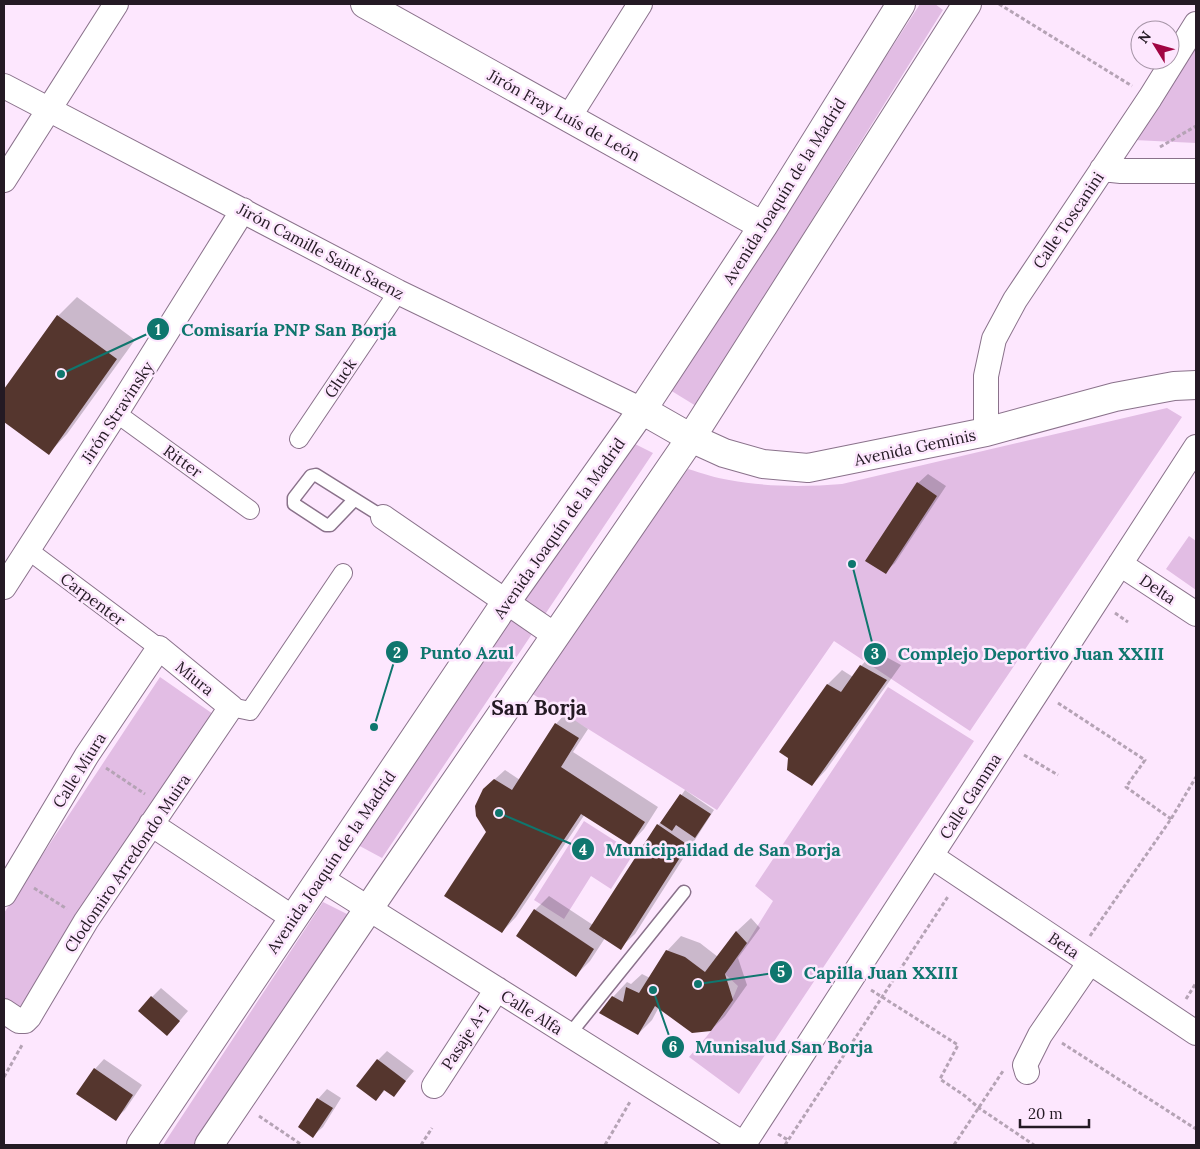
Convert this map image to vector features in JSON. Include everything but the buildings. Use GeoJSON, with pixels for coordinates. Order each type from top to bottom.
{"type":"FeatureCollection","features":[{"type":"Feature","properties":{"kind":"street"},"geometry":{"type":"LineString","coordinates":[[4,180],[116,4]]}},
{"type":"Feature","properties":{"kind":"street"},"geometry":{"type":"LineString","coordinates":[[569,117],[640,4]]}},
{"type":"Feature","properties":{"kind":"street","name":"Avenida Joaquín de la Madrid"},"geometry":{"type":"LineString","coordinates":[[141,1145],[506,602],[642,410],[763,226],[901,4]]}},
{"type":"Feature","properties":{"kind":"street"},"geometry":{"type":"LineString","coordinates":[[209,1145],[368,908],[691,438],[964,5]]}},
{"type":"Feature","properties":{"kind":"street","name":"Jirón Fray Luís de León"},"geometry":{"type":"LineString","coordinates":[[376,6],[763,226]]}},
{"type":"Feature","properties":{"kind":"street","name":"Calle Toscanini"},"geometry":{"type":"LineString","coordinates":[[986,432],[986,376],[994,339],[1015,300],[1150,98],[1196,24]]}},
{"type":"Feature","properties":{"kind":"street","name":"Jirón Camille Saint Saenz"},"geometry":{"type":"LineString","coordinates":[[4,86],[48,111],[244,210],[398,292],[642,410]]}},
{"type":"Feature","properties":{"kind":"street"},"geometry":{"type":"LineString","coordinates":[[1102,169],[1121,171],[1196,171]]}},
{"type":"Feature","properties":{"kind":"street","name":"Jirón Stravinsky"},"geometry":{"type":"LineString","coordinates":[[4,587],[244,210]]}},
{"type":"Feature","properties":{"kind":"street","name":"Gluck"},"geometry":{"type":"LineString","coordinates":[[300,439],[398,292]]}},
{"type":"Feature","properties":{"kind":"street","name":"Avenida Geminis"},"geometry":{"type":"LineString","coordinates":[[642,410],[691,438],[724,453],[763,464],[808,468],[986,432],[1115,397],[1174,386],[1196,385]]}},
{"type":"Feature","properties":{"kind":"street","name":"Ritter"},"geometry":{"type":"LineString","coordinates":[[116,413],[250,510]]}},
{"type":"Feature","properties":{"kind":"street","name":"Calle Gamma"},"geometry":{"type":"LineString","coordinates":[[744,1145],[1196,447]]}},
{"type":"Feature","properties":{"kind":"street"},"geometry":{"type":"LineString","coordinates":[[383,517],[556,636]]}},
{"type":"Feature","properties":{"kind":"street","name":"Carpenter"},"geometry":{"type":"LineString","coordinates":[[28,550],[158,648]]}},
{"type":"Feature","properties":{"kind":"street","name":"Delta"},"geometry":{"type":"LineString","coordinates":[[1120,564],[1196,614]]}},
{"type":"Feature","properties":{"kind":"street"},"geometry":{"type":"LineString","coordinates":[[231,708],[250,711],[343,573]]}},
{"type":"Feature","properties":{"kind":"street","name":"Miura"},"geometry":{"type":"LineString","coordinates":[[158,648],[231,708]]}},
{"type":"Feature","properties":{"kind":"street","name":"Calle Miura"},"geometry":{"type":"LineString","coordinates":[[9,885],[87,755],[158,648]]}},
{"type":"Feature","properties":{"kind":"street","name":"Clodomiro Arredondo Muira"},"geometry":{"type":"LineString","coordinates":[[14,1016],[28,1017],[86,921],[231,708]]}},
{"type":"Feature","properties":{"kind":"street"},"geometry":{"type":"LineString","coordinates":[[157,816],[293,918]]}},
{"type":"Feature","properties":{"kind":"street","name":"Beta"},"geometry":{"type":"LineString","coordinates":[[931,856],[1196,1033]]}},
{"type":"Feature","properties":{"kind":"street","name":"Calle Alfa"},"geometry":{"type":"LineString","coordinates":[[320,878],[744,1145]]}},
{"type":"Feature","properties":{"kind":"street"},"geometry":{"type":"LineString","coordinates":[[1027,1072],[1024,1065],[1084,958]]}},
{"type":"Feature","properties":{"kind":"street","name":"Pasaje A-1"},"geometry":{"type":"LineString","coordinates":[[434,1086],[497,990]]}},
{"type":"Feature","properties":{"kind":"lane"},"geometry":{"type":"LineString","coordinates":[[354,500],[330,525],[326,525],[294,504],[293,501],[314,475],[383,517]]}},
{"type":"Feature","properties":{"kind":"lane"},"geometry":{"type":"LineString","coordinates":[[568,1035],[684,892]]}},
{"type":"Feature","properties":{"kind":"path"},"geometry":{"type":"LineString","coordinates":[[999,4],[1150,98]]}},
{"type":"Feature","properties":{"kind":"path"},"geometry":{"type":"LineString","coordinates":[[1114,613],[1128,622]]}},
{"type":"Feature","properties":{"kind":"path"},"geometry":{"type":"LineString","coordinates":[[1038,690],[1145,760],[1126,787],[1170,819]]}},
{"type":"Feature","properties":{"kind":"path"},"geometry":{"type":"LineString","coordinates":[[1005,742],[1058,775]]}},
{"type":"Feature","properties":{"kind":"path"},"geometry":{"type":"LineString","coordinates":[[87,755],[157,816]]}},
{"type":"Feature","properties":{"kind":"path"},"geometry":{"type":"LineString","coordinates":[[1084,958],[1196,777]]}},
{"type":"Feature","properties":{"kind":"path"},"geometry":{"type":"LineString","coordinates":[[9,885],[86,921]]}},
{"type":"Feature","properties":{"kind":"path"},"geometry":{"type":"LineString","coordinates":[[785,1145],[953,890]]}},
{"type":"Feature","properties":{"kind":"path"},"geometry":{"type":"LineString","coordinates":[[852,978],[958,1045],[940,1079],[1034,1145]]}},
{"type":"Feature","properties":{"kind":"path"},"geometry":{"type":"LineString","coordinates":[[1062,1043],[1196,1129]]}},
{"type":"Feature","properties":{"kind":"path"},"geometry":{"type":"LineString","coordinates":[[605,1145],[636,1093]]}},
{"type":"Feature","properties":{"kind":"path"},"geometry":{"type":"LineString","coordinates":[[252,1112],[302,1145]]}},
{"type":"Feature","properties":{"kind":"path"},"geometry":{"type":"LineString","coordinates":[[421,1145],[432,1128]]}},
{"type":"Feature","properties":{"kind":"shaded area"},"geometry":{"type":"Polygon","coordinates":[[[920,4],[935,4],[943,10],[696,406],[670,390],[920,4]]]}},
{"type":"Feature","properties":{"kind":"shaded area"},"geometry":{"type":"Polygon","coordinates":[[[1196,41],[1196,143],[1134,140],[1178,70],[1180,70],[1180,67],[1196,41]]]}},
{"type":"Feature","properties":{"kind":"shaded area"},"geometry":{"type":"Polygon","coordinates":[[[1167,408],[1182,417],[970,731],[834,641],[717,810],[531,693],[688,469],[714,477],[757,484],[800,486],[842,484],[1167,408]]]}},
{"type":"Feature","properties":{"kind":"shaded area"},"geometry":{"type":"Polygon","coordinates":[[[627,440],[653,453],[382,858],[356,844],[627,440]]]}},
{"type":"Feature","properties":{"kind":"shaded area"},"geometry":{"type":"Polygon","coordinates":[[[1189,536],[1196,541],[1196,590],[1166,569],[1189,536]]]}},
{"type":"Feature","properties":{"kind":"shaded area"},"geometry":{"type":"Polygon","coordinates":[[[160,677],[213,714],[16,1013],[4,1005],[4,913],[160,677]]]}},
{"type":"Feature","properties":{"kind":"shaded area"},"geometry":{"type":"Polygon","coordinates":[[[888,687],[974,741],[739,1094],[689,1057],[717,1023],[734,996],[738,986],[725,974],[773,901],[755,886],[888,687]]]}},
{"type":"Feature","properties":{"kind":"shaded area"},"geometry":{"type":"Polygon","coordinates":[[[584,821],[634,853],[611,889],[591,876],[564,919],[534,900],[584,821]]]}},
{"type":"Feature","properties":{"kind":"shaded area"},"geometry":{"type":"Polygon","coordinates":[[[323,902],[351,916],[198,1145],[163,1145],[323,902]]]}},
{"type":"Feature","properties":{"kind":"place","name":"Comisaría PNP San Borja"},"geometry":{"type":"Point","coordinates":[61,374]}},
{"type":"Feature","properties":{"kind":"place","name":"Complejo Deportivo Juan XXIII"},"geometry":{"type":"Point","coordinates":[852,564]}},
{"type":"Feature","properties":{"kind":"place","name":"Punto Azul"},"geometry":{"type":"Point","coordinates":[374,727]}},
{"type":"Feature","properties":{"kind":"place","name":"Municipalidad de San Borja"},"geometry":{"type":"Point","coordinates":[499,813]}},
{"type":"Feature","properties":{"kind":"place","name":"Capilla Juan XXIII"},"geometry":{"type":"Point","coordinates":[698,984]}},
{"type":"Feature","properties":{"kind":"place","name":"Munisalud San Borja"},"geometry":{"type":"Point","coordinates":[653,990]}},
{"type":"Feature","properties":{"kind":"district","name":"San Borja"},"geometry":{"type":"Point","coordinates":[539,708]}}]}
